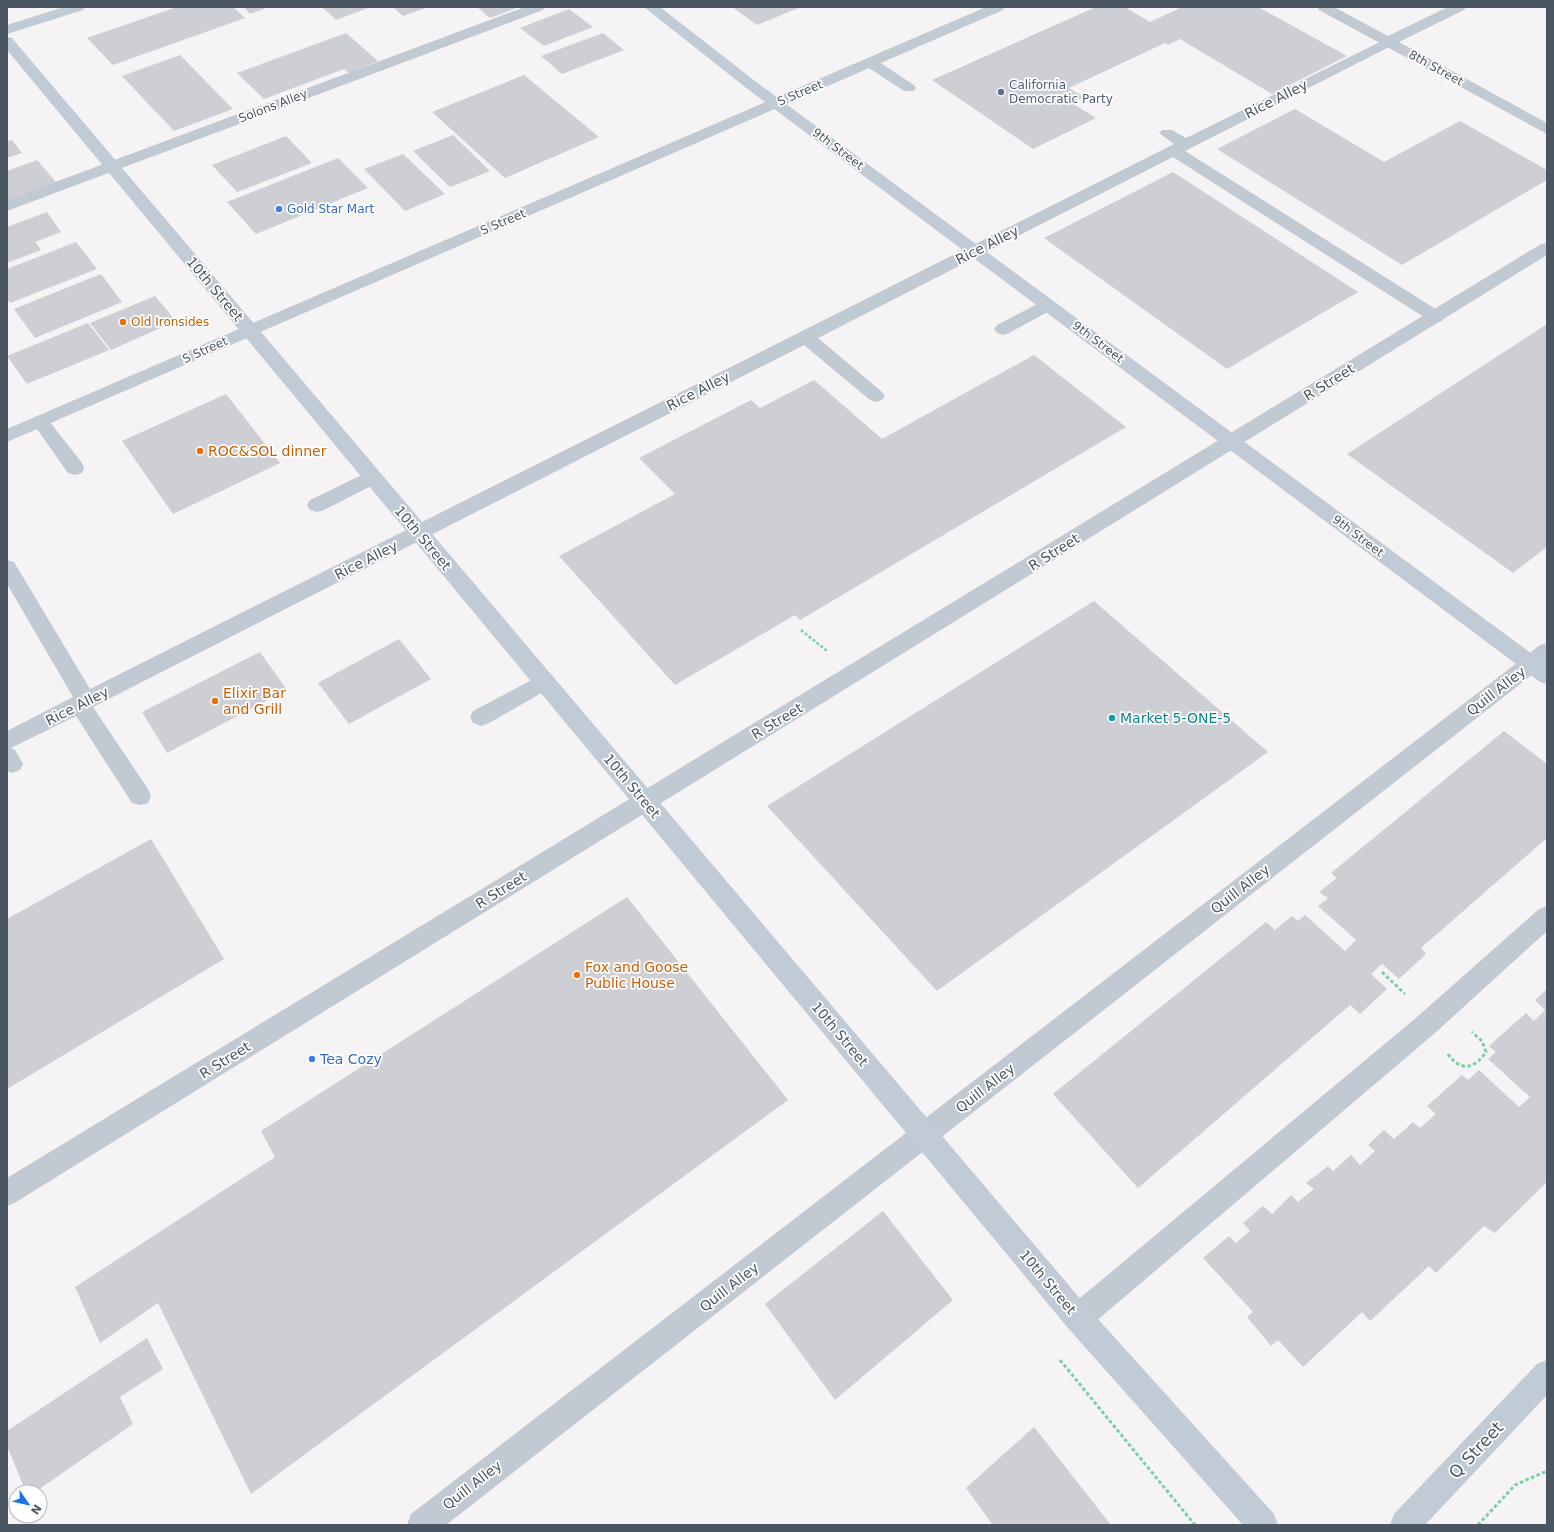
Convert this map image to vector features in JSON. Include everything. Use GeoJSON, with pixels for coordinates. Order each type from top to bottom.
{"type":"FeatureCollection","features":[{"type":"Feature","properties":{"kind":"street"},"geometry":{"type":"LineString","coordinates":[[7,30],[78,7]]}},
{"type":"Feature","properties":{"kind":"street","name":"Solons Alley"},"geometry":{"type":"LineString","coordinates":[[7,206],[538,7]]}},
{"type":"Feature","properties":{"kind":"street","name":"9th Street"},"geometry":{"type":"LineString","coordinates":[[651,7],[776,104],[1232,442],[1542,664]]}},
{"type":"Feature","properties":{"kind":"street","name":"8th Street"},"geometry":{"type":"LineString","coordinates":[[1324,7],[1547,129]]}},
{"type":"Feature","properties":{"kind":"street","name":"Rice Alley"},"geometry":{"type":"LineString","coordinates":[[7,741],[1180,148],[1241,110],[1388,42],[1458,7]]}},
{"type":"Feature","properties":{"kind":"street","name":"S Street"},"geometry":{"type":"LineString","coordinates":[[7,436],[871,63],[992,8]]}},
{"type":"Feature","properties":{"kind":"street","name":"10th Street"},"geometry":{"type":"LineString","coordinates":[[7,41],[1078,1318],[1263,1525]]}},
{"type":"Feature","properties":{"kind":"street"},"geometry":{"type":"LineString","coordinates":[[871,63],[909,88]]}},
{"type":"Feature","properties":{"kind":"street"},"geometry":{"type":"LineString","coordinates":[[1167,133],[1180,148],[1436,317]]}},
{"type":"Feature","properties":{"kind":"street","name":"R Street"},"geometry":{"type":"LineString","coordinates":[[7,1193],[1547,248]]}},
{"type":"Feature","properties":{"kind":"street"},"geometry":{"type":"LineString","coordinates":[[1003,328],[1047,305]]}},
{"type":"Feature","properties":{"kind":"street"},"geometry":{"type":"LineString","coordinates":[[805,337],[876,396]]}},
{"type":"Feature","properties":{"kind":"street"},"geometry":{"type":"LineString","coordinates":[[40,422],[75,468]]}},
{"type":"Feature","properties":{"kind":"street"},"geometry":{"type":"LineString","coordinates":[[317,505],[372,477]]}},
{"type":"Feature","properties":{"kind":"street"},"geometry":{"type":"LineString","coordinates":[[7,567],[83,703],[140,796]]}},
{"type":"Feature","properties":{"kind":"street","name":"Quill Alley"},"geometry":{"type":"LineString","coordinates":[[422,1525],[925,1135],[1542,664]]}},
{"type":"Feature","properties":{"kind":"street"},"geometry":{"type":"LineString","coordinates":[[481,716],[545,681]]}},
{"type":"Feature","properties":{"kind":"street"},"geometry":{"type":"LineString","coordinates":[[1078,1318],[1426,1026],[1547,916]]}},
{"type":"Feature","properties":{"kind":"street","name":"Q Street"},"geometry":{"type":"LineString","coordinates":[[1406,1525],[1547,1374]]}},
{"type":"Feature","properties":{"kind":"path"},"geometry":{"type":"LineString","coordinates":[[1478,1525],[1515,1485],[1547,1472]]}},
{"type":"Feature","properties":{"kind":"building"},"geometry":{"type":"Polygon","coordinates":[[[177,7],[233,7],[245,18],[113,65],[87,38],[177,7]]]}},
{"type":"Feature","properties":{"kind":"building"},"geometry":{"type":"Polygon","coordinates":[[[244,7],[269,7],[250,14],[244,7]]]}},
{"type":"Feature","properties":{"kind":"building"},"geometry":{"type":"Polygon","coordinates":[[[322,7],[371,7],[336,20],[322,7]]]}},
{"type":"Feature","properties":{"kind":"building"},"geometry":{"type":"Polygon","coordinates":[[[393,7],[429,7],[403,16],[393,7]]]}},
{"type":"Feature","properties":{"kind":"building"},"geometry":{"type":"Polygon","coordinates":[[[477,7],[519,7],[490,18],[477,7]]]}},
{"type":"Feature","properties":{"kind":"building"},"geometry":{"type":"Polygon","coordinates":[[[732,7],[801,7],[757,25],[732,7]]]}},
{"type":"Feature","properties":{"kind":"building"},"geometry":{"type":"Polygon","coordinates":[[[1096,7],[1125,7],[1150,22],[1182,7],[1258,7],[1347,56],[1272,94],[1180,39],[1168,45],[1165,43],[1069,88],[1084,97],[1072,103],[1096,118],[1033,149],[932,80],[1096,7]]]}},
{"type":"Feature","properties":{"kind":"building"},"geometry":{"type":"Polygon","coordinates":[[[569,9],[593,27],[544,46],[520,28],[569,9]]]}},
{"type":"Feature","properties":{"kind":"building"},"geometry":{"type":"Polygon","coordinates":[[[346,33],[378,61],[349,73],[344,69],[264,99],[237,73],[346,33]]]}},
{"type":"Feature","properties":{"kind":"building"},"geometry":{"type":"Polygon","coordinates":[[[603,33],[624,50],[562,74],[541,56],[603,33]]]}},
{"type":"Feature","properties":{"kind":"building"},"geometry":{"type":"Polygon","coordinates":[[[180,55],[233,109],[174,131],[122,76],[180,55]]]}},
{"type":"Feature","properties":{"kind":"building"},"geometry":{"type":"Polygon","coordinates":[[[524,75],[599,137],[505,178],[432,112],[524,75]]]}},
{"type":"Feature","properties":{"kind":"building"},"geometry":{"type":"Polygon","coordinates":[[[1295,109],[1384,162],[1460,121],[1547,170],[1547,180],[1402,265],[1217,149],[1295,109]]]}},
{"type":"Feature","properties":{"kind":"building"},"geometry":{"type":"Polygon","coordinates":[[[453,135],[490,171],[450,187],[413,151],[453,135]]]}},
{"type":"Feature","properties":{"kind":"building"},"geometry":{"type":"Polygon","coordinates":[[[286,136],[312,163],[237,192],[212,165],[286,136]]]}},
{"type":"Feature","properties":{"kind":"building"},"geometry":{"type":"Polygon","coordinates":[[[12,140],[22,153],[7,158],[7,141],[12,140]]]}},
{"type":"Feature","properties":{"kind":"building"},"geometry":{"type":"Polygon","coordinates":[[[403,154],[445,194],[405,211],[364,169],[403,154]]]}},
{"type":"Feature","properties":{"kind":"building"},"geometry":{"type":"Polygon","coordinates":[[[338,158],[368,188],[256,234],[227,202],[338,158]]]}},
{"type":"Feature","properties":{"kind":"building"},"geometry":{"type":"Polygon","coordinates":[[[37,160],[56,182],[7,201],[7,171],[37,160]]]}},
{"type":"Feature","properties":{"kind":"building"},"geometry":{"type":"Polygon","coordinates":[[[1173,172],[1358,292],[1227,369],[1044,238],[1173,172]]]}},
{"type":"Feature","properties":{"kind":"building"},"geometry":{"type":"Polygon","coordinates":[[[47,212],[61,232],[35,242],[41,250],[7,263],[7,227],[47,212]]]}},
{"type":"Feature","properties":{"kind":"building"},"geometry":{"type":"Polygon","coordinates":[[[76,242],[97,269],[10,303],[7,299],[7,269],[76,242]]]}},
{"type":"Feature","properties":{"kind":"building"},"geometry":{"type":"Polygon","coordinates":[[[101,274],[122,302],[35,338],[14,309],[101,274]]]}},
{"type":"Feature","properties":{"kind":"building"},"geometry":{"type":"Polygon","coordinates":[[[155,296],[176,321],[111,350],[90,323],[155,296]]]}},
{"type":"Feature","properties":{"kind":"building"},"geometry":{"type":"Polygon","coordinates":[[[88,323],[109,350],[27,384],[7,356],[88,323]]]}},
{"type":"Feature","properties":{"kind":"building"},"geometry":{"type":"Polygon","coordinates":[[[1547,324],[1547,547],[1513,573],[1347,454],[1547,324]]]}},
{"type":"Feature","properties":{"kind":"building"},"geometry":{"type":"Polygon","coordinates":[[[1034,355],[1126,427],[800,620],[795,615],[675,685],[559,556],[675,494],[639,458],[751,400],[760,408],[814,380],[882,439],[1034,355]]]}},
{"type":"Feature","properties":{"kind":"building"},"geometry":{"type":"Polygon","coordinates":[[[226,394],[280,463],[173,514],[122,441],[226,394]]]}},
{"type":"Feature","properties":{"kind":"building"},"geometry":{"type":"Polygon","coordinates":[[[1094,601],[1268,752],[937,991],[767,806],[1094,601]]]}},
{"type":"Feature","properties":{"kind":"building"},"geometry":{"type":"Polygon","coordinates":[[[399,639],[431,679],[349,724],[318,683],[399,639]]]}},
{"type":"Feature","properties":{"kind":"building","name":"Elixir Bar and Grill"},"geometry":{"type":"Polygon","coordinates":[[[260,652],[287,690],[167,753],[142,712],[260,652]]]}},
{"type":"Feature","properties":{"kind":"building"},"geometry":{"type":"Polygon","coordinates":[[[1504,731],[1547,764],[1547,838],[1421,948],[1426,954],[1399,979],[1382,964],[1371,974],[1387,989],[1360,1014],[1350,1005],[1138,1188],[1053,1094],[1266,922],[1275,930],[1292,916],[1298,921],[1305,915],[1345,951],[1356,940],[1318,906],[1328,898],[1319,892],[1337,878],[1331,873],[1504,731]]]}},
{"type":"Feature","properties":{"kind":"building"},"geometry":{"type":"Polygon","coordinates":[[[151,839],[224,959],[7,1089],[7,919],[151,839]]]}},
{"type":"Feature","properties":{"kind":"building"},"geometry":{"type":"Polygon","coordinates":[[[627,897],[788,1100],[251,1494],[158,1303],[100,1343],[75,1287],[275,1157],[261,1131],[627,897]]]}},
{"type":"Feature","properties":{"kind":"building"},"geometry":{"type":"Polygon","coordinates":[[[1547,989],[1547,1182],[1495,1233],[1484,1226],[1436,1273],[1429,1266],[1370,1321],[1362,1312],[1303,1367],[1278,1340],[1271,1346],[1247,1317],[1253,1312],[1203,1258],[1229,1236],[1236,1243],[1250,1231],[1243,1223],[1263,1206],[1272,1214],[1291,1195],[1298,1202],[1314,1189],[1306,1183],[1328,1166],[1333,1171],[1351,1155],[1360,1165],[1375,1151],[1368,1145],[1384,1130],[1394,1139],[1413,1122],[1420,1128],[1436,1114],[1427,1106],[1462,1075],[1468,1080],[1479,1070],[1519,1107],[1530,1097],[1488,1059],[1496,1052],[1489,1046],[1526,1013],[1534,1021],[1545,1010],[1535,1000],[1547,989]]]}},
{"type":"Feature","properties":{"kind":"building"},"geometry":{"type":"Polygon","coordinates":[[[883,1211],[953,1300],[835,1400],[765,1304],[883,1211]]]}},
{"type":"Feature","properties":{"kind":"building"},"geometry":{"type":"Polygon","coordinates":[[[147,1338],[163,1369],[120,1397],[133,1424],[47,1484],[23,1484],[7,1446],[7,1431],[147,1338]]]}},
{"type":"Feature","properties":{"kind":"building"},"geometry":{"type":"Polygon","coordinates":[[[1034,1427],[1111,1525],[993,1525],[966,1488],[1034,1427]]]}},
{"type":"Feature","properties":{"kind":"place","name":"California Democratic Party"},"geometry":{"type":"Point","coordinates":[1001,92]}},
{"type":"Feature","properties":{"kind":"place","name":"Gold Star Mart"},"geometry":{"type":"Point","coordinates":[279,209]}},
{"type":"Feature","properties":{"kind":"place","name":"Old Ironsides"},"geometry":{"type":"Point","coordinates":[123,322]}},
{"type":"Feature","properties":{"kind":"place","name":"ROC&SOL dinner"},"geometry":{"type":"Point","coordinates":[200,451]}},
{"type":"Feature","properties":{"kind":"place","name":"Elixir Bar and Grill"},"geometry":{"type":"Point","coordinates":[215,701]}},
{"type":"Feature","properties":{"kind":"place","name":"Market 5-ONE-5"},"geometry":{"type":"Point","coordinates":[1112,718]}},
{"type":"Feature","properties":{"kind":"place","name":"Fox and Goose Public House"},"geometry":{"type":"Point","coordinates":[577,975]}},
{"type":"Feature","properties":{"kind":"place","name":"Tea Cozy"},"geometry":{"type":"Point","coordinates":[312,1059]}}]}
